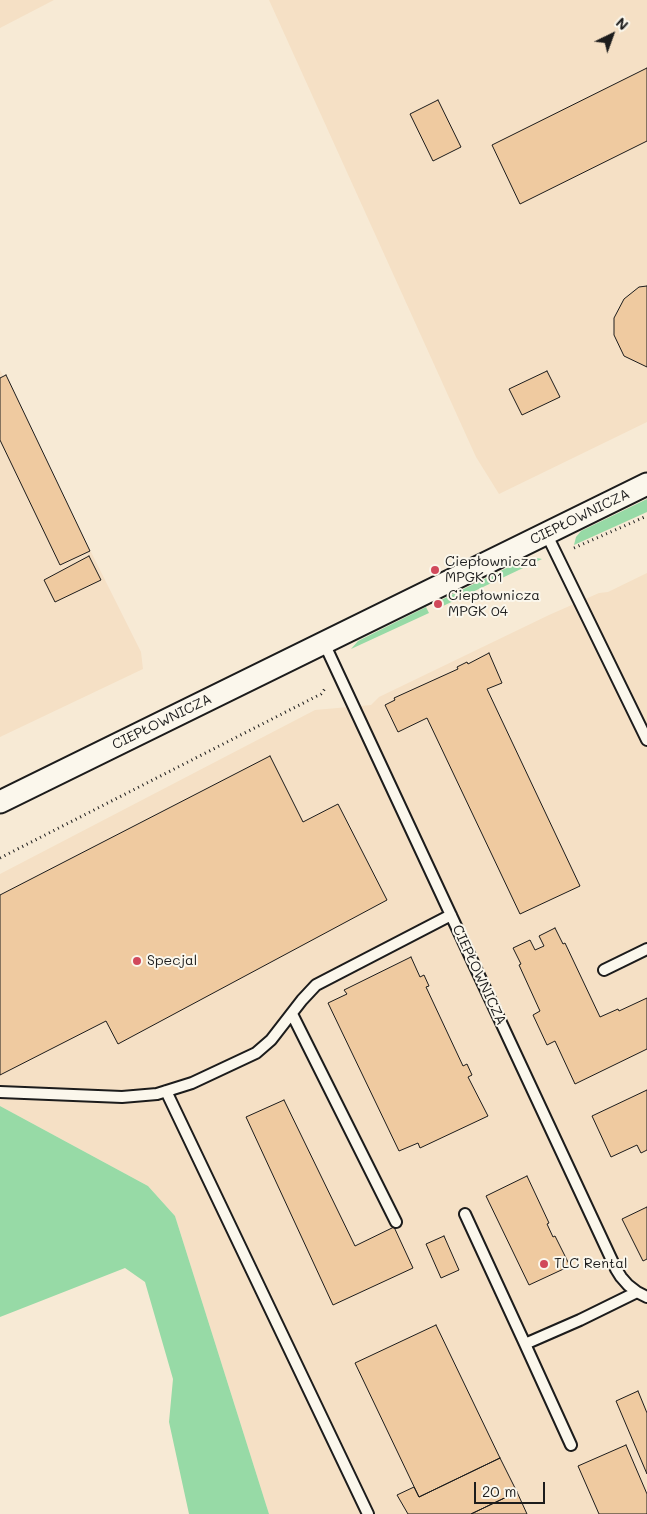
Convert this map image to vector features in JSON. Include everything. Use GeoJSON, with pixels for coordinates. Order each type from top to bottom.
{"type":"FeatureCollection","features":[{"type":"Feature","properties":{"kind":"street","name":"CIEPŁOWNICZA"},"geometry":{"type":"LineString","coordinates":[[0,802],[647,484]]}},
{"type":"Feature","properties":{"kind":"lane"},"geometry":{"type":"LineString","coordinates":[[546,533],[647,740]]}},
{"type":"Feature","properties":{"kind":"lane","name":"CIEPŁOWNICZA"},"geometry":{"type":"LineString","coordinates":[[324,643],[616,1269],[628,1285],[644,1297]]}},
{"type":"Feature","properties":{"kind":"lane"},"geometry":{"type":"LineString","coordinates":[[0,1092],[122,1097],[157,1094],[192,1083],[256,1053],[271,1040],[316,985],[451,915]]}},
{"type":"Feature","properties":{"kind":"lane"},"geometry":{"type":"LineString","coordinates":[[604,970],[647,949]]}},
{"type":"Feature","properties":{"kind":"lane"},"geometry":{"type":"LineString","coordinates":[[292,1014],[396,1222]]}},
{"type":"Feature","properties":{"kind":"lane"},"geometry":{"type":"LineString","coordinates":[[166,1091],[368,1514]]}},
{"type":"Feature","properties":{"kind":"lane"},"geometry":{"type":"LineString","coordinates":[[465,1214],[571,1445]]}},
{"type":"Feature","properties":{"kind":"lane"},"geometry":{"type":"LineString","coordinates":[[524,1344],[580,1320],[644,1297]]}},
{"type":"Feature","properties":{"kind":"path"},"geometry":{"type":"LineString","coordinates":[[574,548],[647,516]]}},
{"type":"Feature","properties":{"kind":"path"},"geometry":{"type":"LineString","coordinates":[[0,858],[321,694],[329,682]]}},
{"type":"Feature","properties":{"kind":"shaded area"},"geometry":{"type":"Polygon","coordinates":[[[0,0],[54,0],[0,28],[0,0]]]}},
{"type":"Feature","properties":{"kind":"shaded area"},"geometry":{"type":"Polygon","coordinates":[[[269,0],[647,0],[647,422],[499,494],[476,457],[269,0]]]}},
{"type":"Feature","properties":{"kind":"shaded area"},"geometry":{"type":"Polygon","coordinates":[[[0,370],[141,652],[143,669],[0,737],[0,370]]]}},
{"type":"Feature","properties":{"kind":"shaded area"},"geometry":{"type":"Polygon","coordinates":[[[647,573],[647,1514],[269,1514],[175,1216],[148,1186],[0,1106],[0,874],[315,710],[371,705],[379,697],[549,615],[599,593],[608,592],[647,573]]]}},
{"type":"Feature","properties":{"kind":"green space"},"geometry":{"type":"Polygon","coordinates":[[[647,499],[647,512],[574,545],[576,537],[581,531],[647,499]]]}},
{"type":"Feature","properties":{"kind":"green space"},"geometry":{"type":"Polygon","coordinates":[[[527,558],[542,559],[443,606],[441,600],[527,558]]]}},
{"type":"Feature","properties":{"kind":"green space"},"geometry":{"type":"Polygon","coordinates":[[[426,607],[429,613],[351,649],[358,641],[426,607]]]}},
{"type":"Feature","properties":{"kind":"green space"},"geometry":{"type":"Polygon","coordinates":[[[0,1106],[148,1186],[175,1216],[269,1514],[189,1514],[169,1422],[173,1379],[145,1282],[125,1268],[0,1317],[0,1106]]]}},
{"type":"Feature","properties":{"kind":"building"},"geometry":{"type":"Polygon","coordinates":[[[647,68],[647,141],[520,204],[492,145],[647,68]]]}},
{"type":"Feature","properties":{"kind":"building"},"geometry":{"type":"Polygon","coordinates":[[[438,100],[461,147],[433,161],[410,114],[438,100]]]}},
{"type":"Feature","properties":{"kind":"building"},"geometry":{"type":"Polygon","coordinates":[[[647,286],[647,367],[624,356],[614,335],[614,318],[624,299],[639,287],[647,286]]]}},
{"type":"Feature","properties":{"kind":"building"},"geometry":{"type":"Polygon","coordinates":[[[547,371],[560,397],[522,415],[509,389],[547,371]]]}},
{"type":"Feature","properties":{"kind":"building"},"geometry":{"type":"Polygon","coordinates":[[[6,375],[90,551],[60,565],[0,440],[0,378],[6,375]]]}},
{"type":"Feature","properties":{"kind":"building"},"geometry":{"type":"Polygon","coordinates":[[[89,556],[101,580],[55,602],[44,580],[89,556]]]}},
{"type":"Feature","properties":{"kind":"building"},"geometry":{"type":"Polygon","coordinates":[[[489,653],[502,683],[487,689],[580,886],[520,914],[427,718],[398,732],[385,705],[395,700],[394,698],[489,653]]]}},
{"type":"Feature","properties":{"kind":"building","name":"Specjal"},"geometry":{"type":"Polygon","coordinates":[[[270,756],[303,822],[338,804],[387,900],[118,1044],[106,1021],[0,1075],[0,895],[270,756]]]}},
{"type":"Feature","properties":{"kind":"building"},"geometry":{"type":"Polygon","coordinates":[[[555,928],[563,944],[565,943],[600,1017],[618,1009],[619,1011],[647,998],[647,1049],[575,1084],[555,1041],[547,1045],[533,1015],[540,1011],[513,948],[530,940],[535,950],[544,946],[539,936],[555,928]]]}},
{"type":"Feature","properties":{"kind":"building"},"geometry":{"type":"Polygon","coordinates":[[[411,957],[420,977],[424,975],[429,986],[426,987],[463,1066],[467,1064],[472,1075],[468,1077],[488,1116],[420,1148],[418,1143],[399,1151],[328,1003],[347,994],[344,990],[411,957]]]}},
{"type":"Feature","properties":{"kind":"building"},"geometry":{"type":"Polygon","coordinates":[[[647,1090],[647,1150],[641,1153],[637,1145],[611,1157],[592,1116],[647,1090]]]}},
{"type":"Feature","properties":{"kind":"building"},"geometry":{"type":"Polygon","coordinates":[[[284,1100],[355,1246],[394,1227],[413,1268],[333,1305],[246,1117],[284,1100]]]}},
{"type":"Feature","properties":{"kind":"building"},"geometry":{"type":"Polygon","coordinates":[[[527,1176],[549,1223],[547,1224],[553,1237],[555,1236],[570,1266],[529,1285],[486,1196],[527,1176]]]}},
{"type":"Feature","properties":{"kind":"building"},"geometry":{"type":"Polygon","coordinates":[[[647,1207],[647,1259],[643,1261],[622,1219],[647,1207]]]}},
{"type":"Feature","properties":{"kind":"building"},"geometry":{"type":"Polygon","coordinates":[[[444,1236],[459,1270],[441,1278],[426,1244],[444,1236]]]}},
{"type":"Feature","properties":{"kind":"building"},"geometry":{"type":"Polygon","coordinates":[[[436,1325],[500,1458],[419,1497],[355,1363],[436,1325]]]}},
{"type":"Feature","properties":{"kind":"building"},"geometry":{"type":"Polygon","coordinates":[[[638,1391],[647,1413],[647,1474],[616,1401],[638,1391]]]}},
{"type":"Feature","properties":{"kind":"building"},"geometry":{"type":"Polygon","coordinates":[[[626,1445],[647,1494],[647,1514],[599,1514],[578,1466],[626,1445]]]}},
{"type":"Feature","properties":{"kind":"building"},"geometry":{"type":"Polygon","coordinates":[[[500,1458],[517,1492],[471,1514],[408,1514],[397,1495],[414,1487],[419,1497],[500,1458]]]}},
{"type":"Feature","properties":{"kind":"building"},"geometry":{"type":"Polygon","coordinates":[[[517,1492],[527,1514],[471,1514],[517,1492]]]}},
{"type":"Feature","properties":{"kind":"place","name":"Ciepłownicza MPGK 01"},"geometry":{"type":"Point","coordinates":[435,570]}},
{"type":"Feature","properties":{"kind":"place","name":"Ciepłownicza MPGK 04"},"geometry":{"type":"Point","coordinates":[438,604]}},
{"type":"Feature","properties":{"kind":"place","name":"Specjal"},"geometry":{"type":"Point","coordinates":[137,961]}},
{"type":"Feature","properties":{"kind":"place","name":"TLC Rental"},"geometry":{"type":"Point","coordinates":[544,1264]}}]}
